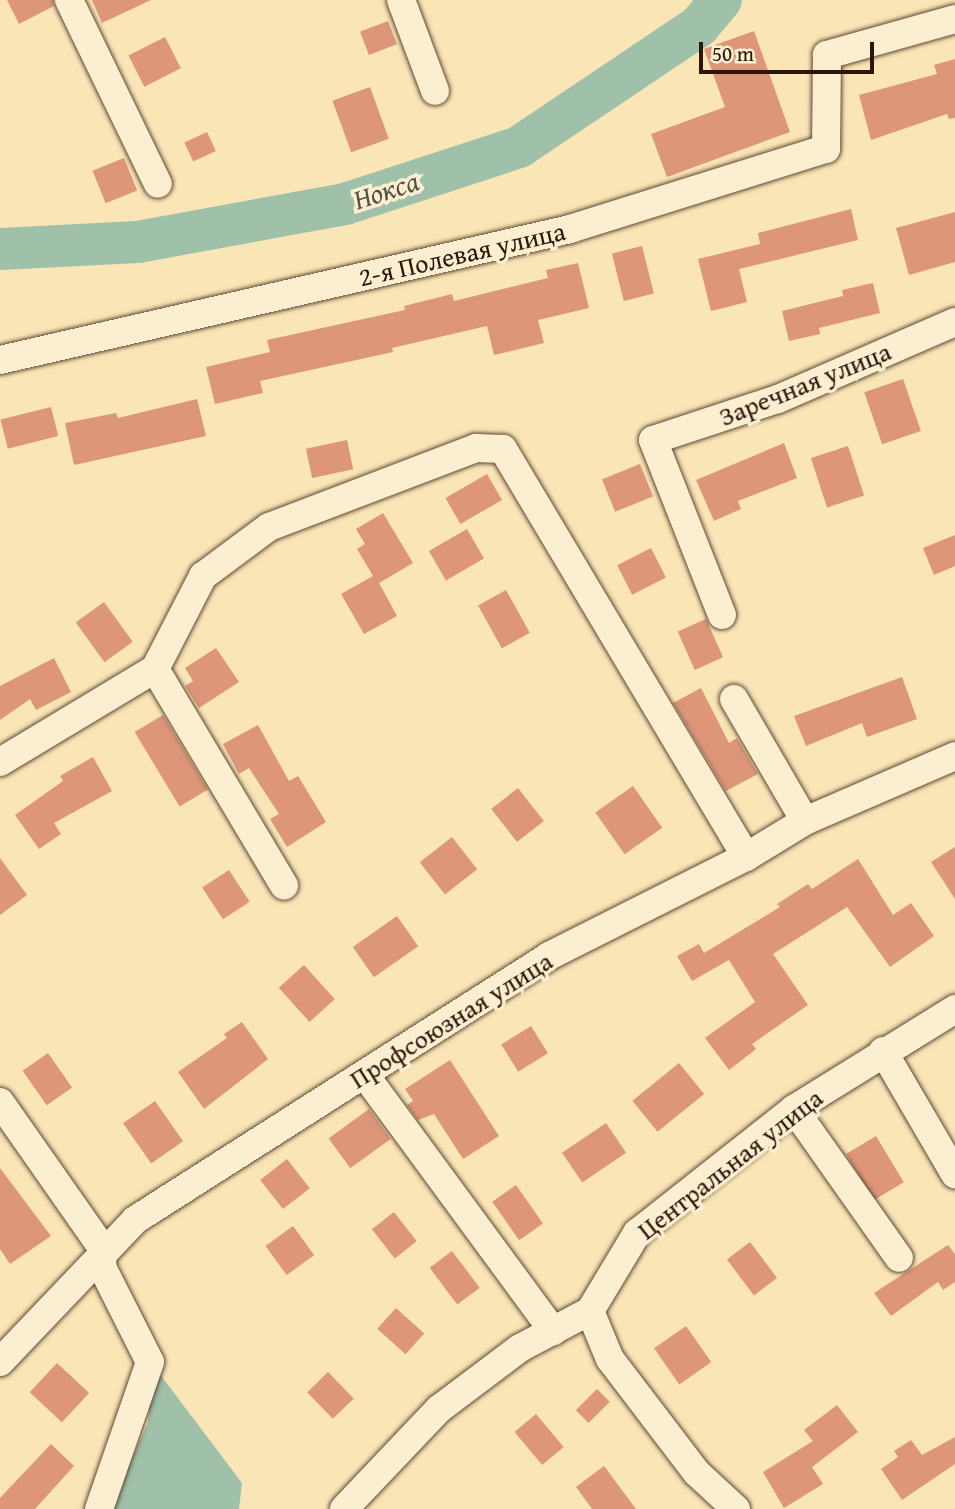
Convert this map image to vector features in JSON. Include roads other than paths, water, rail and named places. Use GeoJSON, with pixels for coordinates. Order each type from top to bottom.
{"type":"FeatureCollection","features":[{"type":"Feature","properties":{"kind":"street"},"geometry":{"type":"LineString","coordinates":[[69,0],[158,184]]}},
{"type":"Feature","properties":{"kind":"street"},"geometry":{"type":"LineString","coordinates":[[401,0],[435,91]]}},
{"type":"Feature","properties":{"kind":"street","name":"2-я Полевая улица"},"geometry":{"type":"LineString","coordinates":[[0,360],[570,229],[826,149],[827,55],[955,19]]}},
{"type":"Feature","properties":{"kind":"street","name":"Заречная улица"},"geometry":{"type":"LineString","coordinates":[[722,615],[653,440],[778,399],[955,322]]}},
{"type":"Feature","properties":{"kind":"street"},"geometry":{"type":"LineString","coordinates":[[0,762],[155,669],[204,576],[269,527],[476,448],[503,449],[746,857]]}},
{"type":"Feature","properties":{"kind":"street"},"geometry":{"type":"LineString","coordinates":[[155,669],[284,885]]}},
{"type":"Feature","properties":{"kind":"street"},"geometry":{"type":"LineString","coordinates":[[734,699],[806,821]]}},
{"type":"Feature","properties":{"kind":"street","name":"Профсоюзная улица"},"geometry":{"type":"LineString","coordinates":[[5,1345],[135,1220],[549,956],[746,857],[806,821],[955,755]]}},
{"type":"Feature","properties":{"kind":"street","name":"Центральная улица"},"geometry":{"type":"LineString","coordinates":[[590,1311],[637,1233],[794,1109],[883,1051],[955,1009]]}},
{"type":"Feature","properties":{"kind":"street"},"geometry":{"type":"LineString","coordinates":[[883,1051],[955,1174]]}},
{"type":"Feature","properties":{"kind":"street"},"geometry":{"type":"LineString","coordinates":[[365,1075],[553,1331]]}},
{"type":"Feature","properties":{"kind":"street"},"geometry":{"type":"LineString","coordinates":[[0,1102],[103,1249],[102,1267],[150,1362],[99,1509]]}},
{"type":"Feature","properties":{"kind":"street"},"geometry":{"type":"LineString","coordinates":[[794,1109],[899,1258]]}},
{"type":"Feature","properties":{"kind":"street"},"geometry":{"type":"LineString","coordinates":[[344,1509],[439,1409],[520,1348],[590,1311],[610,1359],[697,1473],[736,1509]]}},
{"type":"Feature","properties":{"kind":"waterway","name":"Нокса"},"geometry":{"type":"LineString","coordinates":[[0,249],[138,242],[345,204],[519,147],[699,26],[721,0]]}}]}
